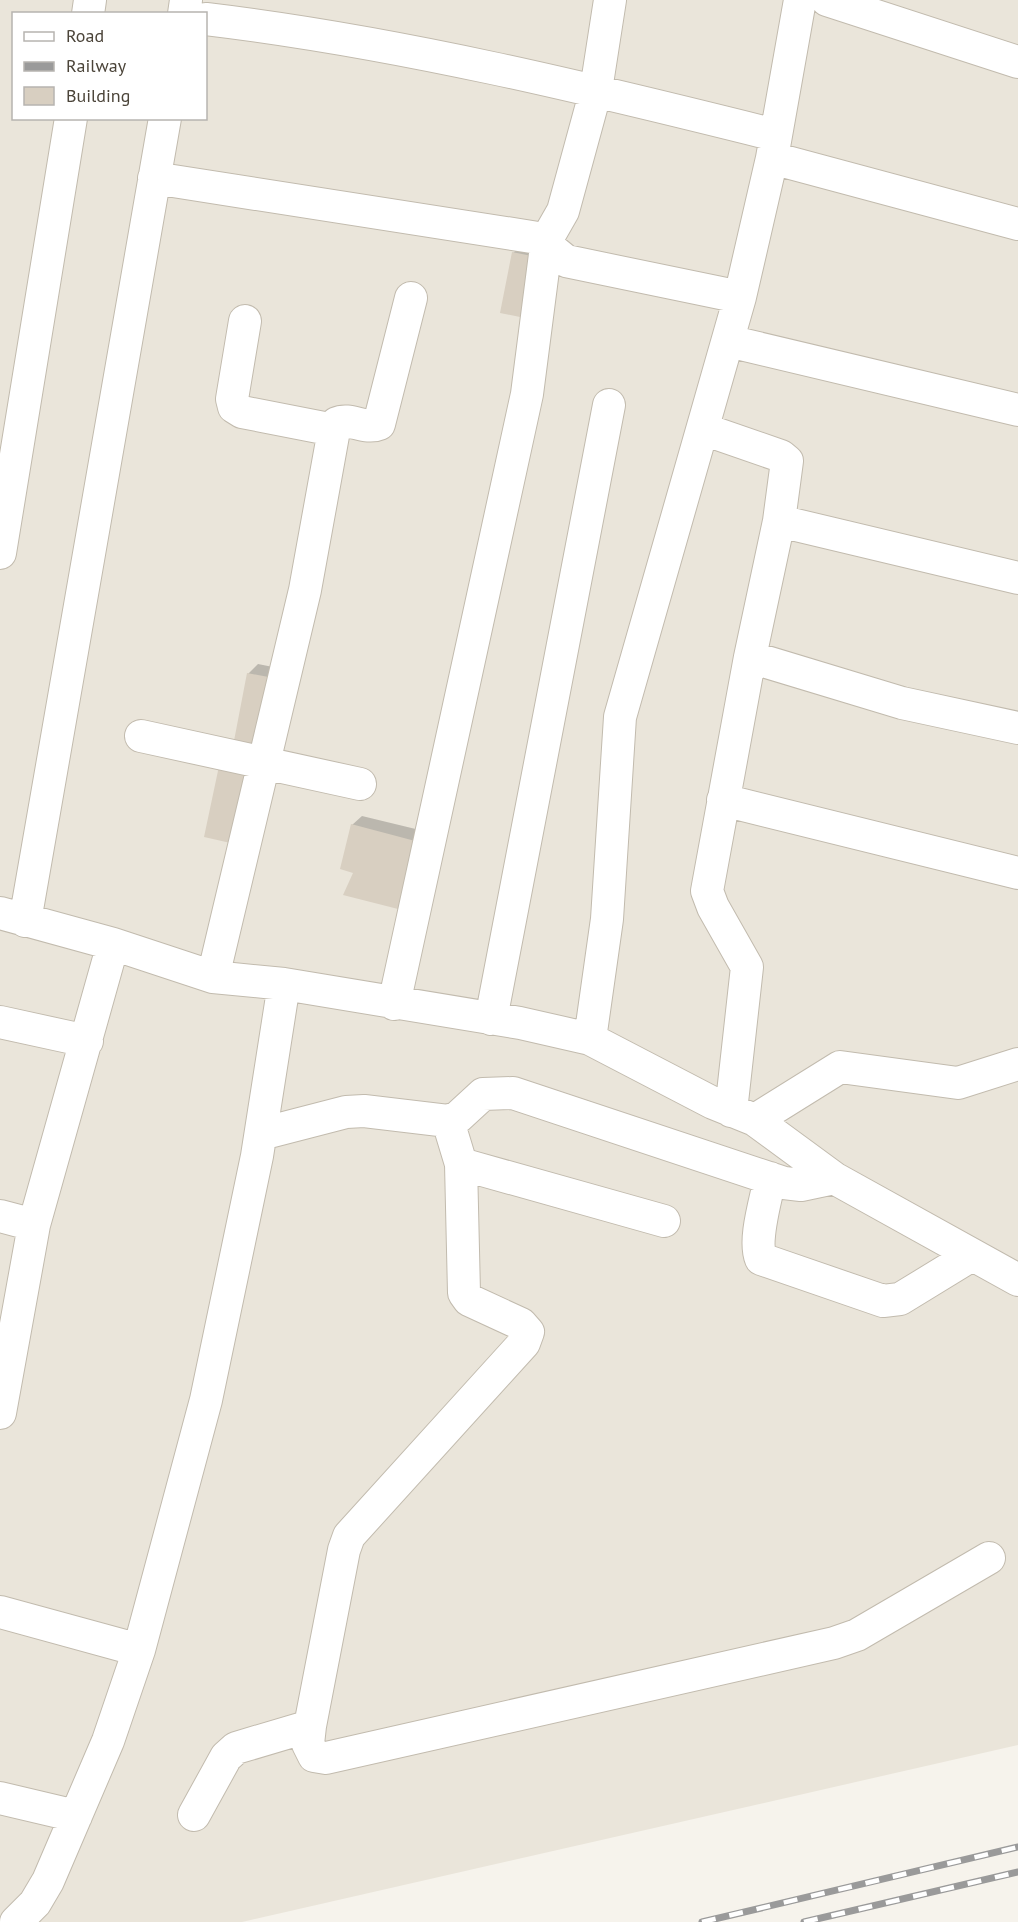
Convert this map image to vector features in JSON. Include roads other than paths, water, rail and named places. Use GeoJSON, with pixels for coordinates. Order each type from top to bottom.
{"type":"FeatureCollection","features":[{"type":"Feature","properties":{"kind":"street"},"geometry":{"type":"LineString","coordinates":[[394,1004],[527,394],[546,244],[563,211],[596,90],[610,0]]}},
{"type":"Feature","properties":{"kind":"street"},"geometry":{"type":"LineString","coordinates":[[590,1038],[607,919],[620,717],[740,297],[773,147],[800,0]]}},
{"type":"Feature","properties":{"kind":"street"},"geometry":{"type":"LineString","coordinates":[[827,0],[1018,62]]}},
{"type":"Feature","properties":{"kind":"street"},"geometry":{"type":"LineString","coordinates":[[207,19],[307,31],[596,90],[1018,224]]}},
{"type":"Feature","properties":{"kind":"street"},"geometry":{"type":"LineString","coordinates":[[0,553],[71,120]]}},
{"type":"Feature","properties":{"kind":"street"},"geometry":{"type":"LineString","coordinates":[[165,120],[13,917],[112,944],[213,977],[284,984],[590,1038],[743,1115],[834,1178],[1018,1280]]}},
{"type":"Feature","properties":{"kind":"street"},"geometry":{"type":"LineString","coordinates":[[154,178],[538,238],[566,261],[740,297]]}},
{"type":"Feature","properties":{"kind":"street"},"geometry":{"type":"LineString","coordinates":[[213,977],[305,590],[334,430],[337,423],[342,421],[373,427],[379,424],[411,298]]}},
{"type":"Feature","properties":{"kind":"street"},"geometry":{"type":"LineString","coordinates":[[245,321],[232,399],[234,407],[242,412],[334,430]]}},
{"type":"Feature","properties":{"kind":"street"},"geometry":{"type":"LineString","coordinates":[[728,341],[1018,410]]}},
{"type":"Feature","properties":{"kind":"street"},"geometry":{"type":"LineString","coordinates":[[491,1019],[609,405]]}},
{"type":"Feature","properties":{"kind":"street"},"geometry":{"type":"LineString","coordinates":[[703,429],[782,456],[787,461],[779,521],[750,657],[707,891],[713,907],[745,961],[748,979],[743,1115]]}},
{"type":"Feature","properties":{"kind":"street"},"geometry":{"type":"LineString","coordinates":[[779,521],[1018,578]]}},
{"type":"Feature","properties":{"kind":"street"},"geometry":{"type":"LineString","coordinates":[[750,657],[902,703],[1018,728]]}},
{"type":"Feature","properties":{"kind":"street"},"geometry":{"type":"LineString","coordinates":[[141,736],[360,784]]}},
{"type":"Feature","properties":{"kind":"street"},"geometry":{"type":"LineString","coordinates":[[723,800],[1018,873]]}},
{"type":"Feature","properties":{"kind":"street"},"geometry":{"type":"LineString","coordinates":[[0,1413],[34,1225],[87,1041],[112,944]]}},
{"type":"Feature","properties":{"kind":"street"},"geometry":{"type":"LineString","coordinates":[[16,1922],[35,1904],[48,1881],[108,1741],[139,1650],[206,1400],[261,1134],[284,984]]}},
{"type":"Feature","properties":{"kind":"street"},"geometry":{"type":"LineString","coordinates":[[0,1022],[87,1041]]}},
{"type":"Feature","properties":{"kind":"street"},"geometry":{"type":"LineString","coordinates":[[743,1115],[840,1067],[958,1083],[1018,1064]]}},
{"type":"Feature","properties":{"kind":"street"},"geometry":{"type":"LineString","coordinates":[[261,1134],[346,1112],[364,1111],[448,1121],[458,1118],[483,1094],[513,1093],[770,1178],[801,1185],[834,1178]]}},
{"type":"Feature","properties":{"kind":"street"},"geometry":{"type":"LineString","coordinates":[[448,1121],[461,1164],[464,1293],[469,1300],[521,1324],[528,1332],[524,1343],[349,1536],[344,1550],[310,1726],[308,1744],[314,1756],[326,1758],[834,1643],[857,1635],[989,1558]]}},
{"type":"Feature","properties":{"kind":"street"},"geometry":{"type":"LineString","coordinates":[[461,1164],[664,1221]]}},
{"type":"Feature","properties":{"kind":"street"},"geometry":{"type":"LineString","coordinates":[[770,1178],[758,1251],[761,1259],[883,1301],[900,1299],[972,1255]]}},
{"type":"Feature","properties":{"kind":"street"},"geometry":{"type":"LineString","coordinates":[[0,1216],[34,1225]]}},
{"type":"Feature","properties":{"kind":"street"},"geometry":{"type":"LineString","coordinates":[[0,1612],[139,1650]]}},
{"type":"Feature","properties":{"kind":"street"},"geometry":{"type":"LineString","coordinates":[[194,1815],[226,1758],[236,1748],[310,1726]]}},
{"type":"Feature","properties":{"kind":"street"},"geometry":{"type":"LineString","coordinates":[[0,1798],[76,1816]]}},
{"type":"Feature","properties":{"kind":"railway"},"geometry":{"type":"LineString","coordinates":[[702,1922],[1018,1847]]}},
{"type":"Feature","properties":{"kind":"railway"},"geometry":{"type":"LineString","coordinates":[[804,1922],[1018,1872]]}}]}
